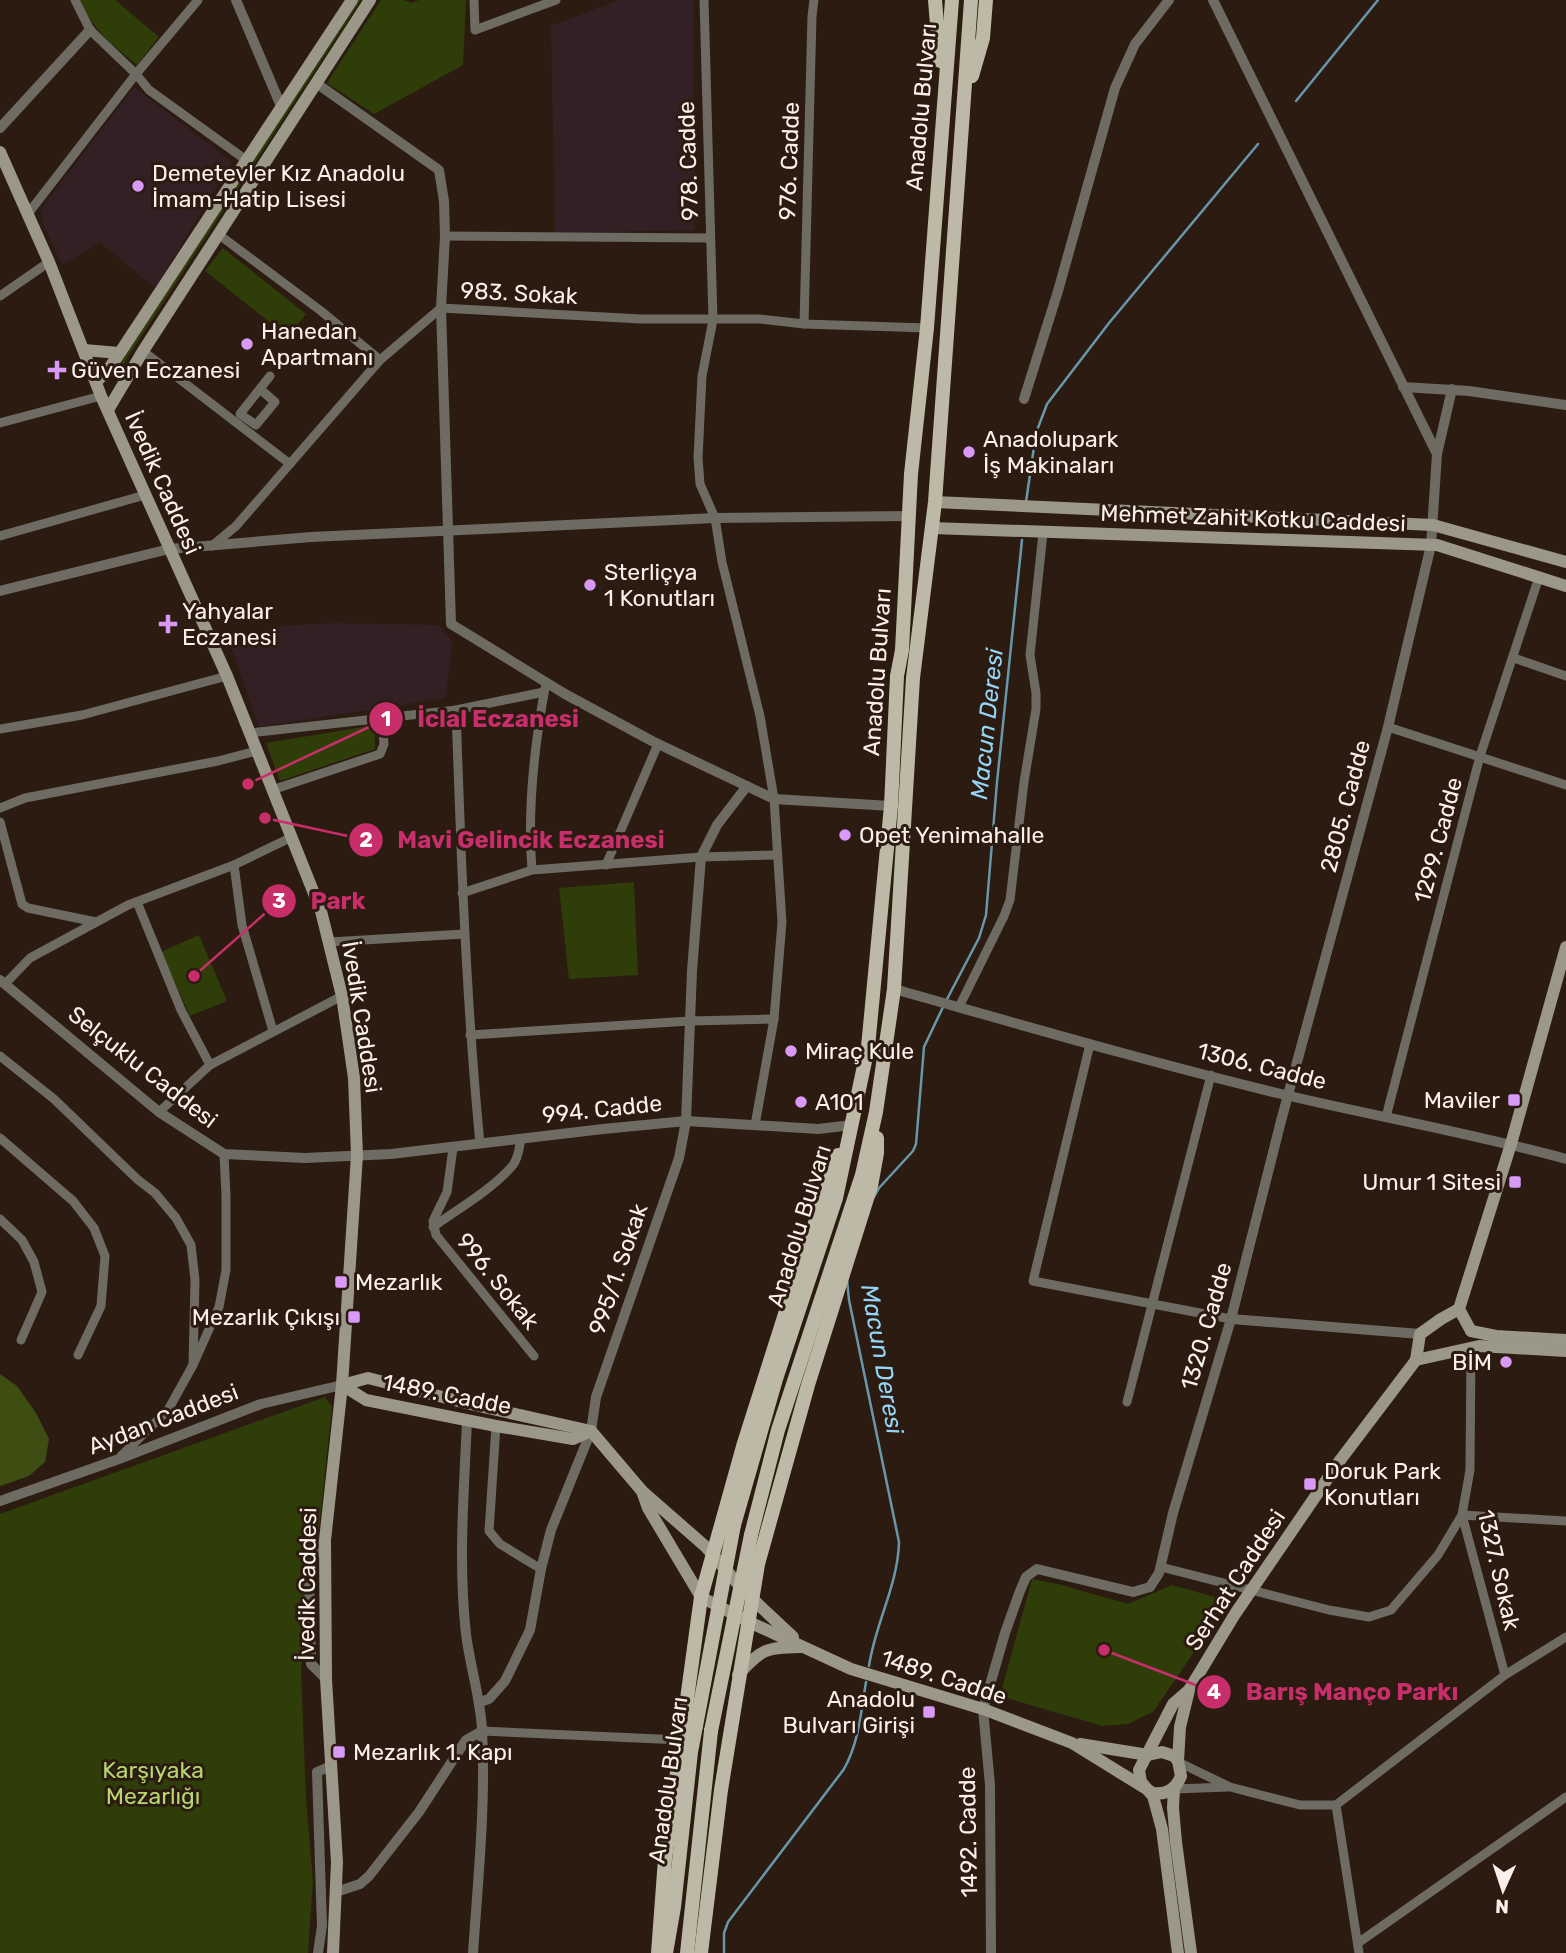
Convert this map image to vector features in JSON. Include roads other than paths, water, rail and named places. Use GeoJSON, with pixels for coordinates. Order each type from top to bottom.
{"type":"FeatureCollection","features":[{"type":"Feature","properties":{"kind":"main road"},"geometry":{"type":"LineString","coordinates":[[96,382],[108,370],[352,0]]}},
{"type":"Feature","properties":{"kind":"main road"},"geometry":{"type":"LineString","coordinates":[[108,410],[143,351],[370,0]]}},
{"type":"Feature","properties":{"kind":"main road"},"geometry":{"type":"LineString","coordinates":[[935,0],[943,104]]}},
{"type":"Feature","properties":{"kind":"main road","name":"Anadolu Bulvarı"},"geometry":{"type":"LineString","coordinates":[[666,1953],[674,1907],[691,1752],[734,1525],[776,1379],[836,1198],[868,1047],[891,806],[911,474],[927,328],[952,0]]}},
{"type":"Feature","properties":{"kind":"main road","name":"Anadolu Bulvarı"},"geometry":{"type":"LineString","coordinates":[[687,1953],[711,1731],[751,1535],[778,1430],[862,1175],[876,1112],[894,989],[913,678],[935,502],[971,0]]}},
{"type":"Feature","properties":{"kind":"main road"},"geometry":{"type":"LineString","coordinates":[[963,105],[983,38],[986,0]]}},
{"type":"Feature","properties":{"kind":"main road","name":"İvedik Caddesi"},"geometry":{"type":"LineString","coordinates":[[0,152],[49,262],[101,396],[227,676],[321,911],[342,996],[354,1078],[357,1155],[342,1385],[325,1540],[326,1679],[337,1862],[333,1953]]}},
{"type":"Feature","properties":{"kind":"main road"},"geometry":{"type":"LineString","coordinates":[[84,350],[119,353]]}},
{"type":"Feature","properties":{"kind":"main road","name":"Mehmet Zahit Kotku Caddesi"},"geometry":{"type":"LineString","coordinates":[[935,502],[1433,525],[1566,562]]}},
{"type":"Feature","properties":{"kind":"main road","name":"Mehmet Zahit Kotku Caddesi"},"geometry":{"type":"LineString","coordinates":[[932,528],[1437,545],[1566,586]]}},
{"type":"Feature","properties":{"kind":"main road"},"geometry":{"type":"LineString","coordinates":[[1420,1334],[1459,1309],[1511,1144],[1563,968],[1566,947]]}},
{"type":"Feature","properties":{"kind":"main road"},"geometry":{"type":"LineString","coordinates":[[701,1953],[715,1831],[758,1564],[804,1399],[870,1186],[877,1153],[876,1112]]}},
{"type":"Feature","properties":{"kind":"main road"},"geometry":{"type":"LineString","coordinates":[[658,1953],[665,1859],[701,1597],[744,1443],[798,1273],[834,1165],[852,1125]]}},
{"type":"Feature","properties":{"kind":"main road"},"geometry":{"type":"LineString","coordinates":[[1459,1309],[1471,1331]]}},
{"type":"Feature","properties":{"kind":"main road"},"geometry":{"type":"LineString","coordinates":[[1471,1331],[1496,1336],[1566,1340]]}},
{"type":"Feature","properties":{"kind":"main road"},"geometry":{"type":"LineString","coordinates":[[1452,1353],[1471,1331]]}},
{"type":"Feature","properties":{"kind":"main road","name":"Serhat Caddesi"},"geometry":{"type":"LineString","coordinates":[[1189,1690],[1250,1591],[1341,1460],[1416,1360],[1420,1334]]}},
{"type":"Feature","properties":{"kind":"main road"},"geometry":{"type":"LineString","coordinates":[[1416,1360],[1475,1347],[1566,1351]]}},
{"type":"Feature","properties":{"kind":"main road","name":"1489. Cadde"},"geometry":{"type":"LineString","coordinates":[[342,1385],[368,1378],[591,1431],[642,1491],[706,1547],[751,1598],[805,1647]]}},
{"type":"Feature","properties":{"kind":"main road","name":"1489. Cadde"},"geometry":{"type":"LineString","coordinates":[[342,1385],[366,1400],[496,1426],[573,1439],[591,1431]]}},
{"type":"Feature","properties":{"kind":"main road"},"geometry":{"type":"LineString","coordinates":[[467,1420],[470,1404]]}},
{"type":"Feature","properties":{"kind":"main road","name":"1489. Cadde"},"geometry":{"type":"LineString","coordinates":[[642,1491],[648,1507],[701,1597],[850,1669],[984,1709],[1072,1743],[1144,1787]]}},
{"type":"Feature","properties":{"kind":"main road"},"geometry":{"type":"LineString","coordinates":[[738,1675],[758,1653],[775,1647],[805,1647]]}},
{"type":"Feature","properties":{"kind":"main road"},"geometry":{"type":"LineString","coordinates":[[1178,1953],[1162,1829],[1153,1796],[1144,1787],[1139,1770],[1173,1704],[1189,1690]]}},
{"type":"Feature","properties":{"kind":"main road"},"geometry":{"type":"LineString","coordinates":[[1189,1690],[1180,1727],[1178,1762],[1181,1776],[1174,1789],[1173,1808],[1191,1953]]}},
{"type":"Feature","properties":{"kind":"main road","name":"1489. Cadde"},"geometry":{"type":"LineString","coordinates":[[1072,1743],[1148,1755]]}},
{"type":"Feature","properties":{"kind":"main road"},"geometry":{"type":"LineString","coordinates":[[1148,1755],[1162,1752],[1174,1756],[1178,1762]]}},
{"type":"Feature","properties":{"kind":"main road"},"geometry":{"type":"LineString","coordinates":[[1144,1787],[1157,1794],[1174,1789]]}},
{"type":"Feature","properties":{"kind":"street"},"geometry":{"type":"LineString","coordinates":[[75,0],[90,30],[158,97],[246,160]]}},
{"type":"Feature","properties":{"kind":"street"},"geometry":{"type":"LineString","coordinates":[[27,215],[136,74],[198,0]]}},
{"type":"Feature","properties":{"kind":"street"},"geometry":{"type":"LineString","coordinates":[[236,0],[281,106]]}},
{"type":"Feature","properties":{"kind":"street"},"geometry":{"type":"LineString","coordinates":[[474,0],[475,30],[556,0]]}},
{"type":"Feature","properties":{"kind":"street","name":"978. Cadde"},"geometry":{"type":"LineString","coordinates":[[704,0],[713,320],[702,376],[698,458],[700,484],[715,518],[722,562],[760,716],[774,799],[782,922],[774,1019],[755,1125]]}},
{"type":"Feature","properties":{"kind":"street","name":"976. Cadde"},"geometry":{"type":"LineString","coordinates":[[804,324],[814,0]]}},
{"type":"Feature","properties":{"kind":"street"},"geometry":{"type":"LineString","coordinates":[[1024,399],[1058,291],[1115,88],[1135,44],[1168,0]]}},
{"type":"Feature","properties":{"kind":"street"},"geometry":{"type":"LineString","coordinates":[[1213,0],[1437,454]]}},
{"type":"Feature","properties":{"kind":"street"},"geometry":{"type":"LineString","coordinates":[[0,128],[90,30]]}},
{"type":"Feature","properties":{"kind":"street"},"geometry":{"type":"LineString","coordinates":[[316,83],[439,170],[444,201],[445,236],[441,308],[451,624],[545,687],[774,799],[891,806]]}},
{"type":"Feature","properties":{"kind":"street"},"geometry":{"type":"LineString","coordinates":[[218,234],[321,311],[380,360]]}},
{"type":"Feature","properties":{"kind":"street"},"geometry":{"type":"LineString","coordinates":[[445,236],[710,238]]}},
{"type":"Feature","properties":{"kind":"street"},"geometry":{"type":"LineString","coordinates":[[0,296],[49,262]]}},
{"type":"Feature","properties":{"kind":"street","name":"983. Sokak"},"geometry":{"type":"LineString","coordinates":[[212,546],[236,526],[380,360],[441,308],[641,319],[759,318],[804,324],[927,328]]}},
{"type":"Feature","properties":{"kind":"street"},"geometry":{"type":"LineString","coordinates":[[143,351],[290,464]]}},
{"type":"Feature","properties":{"kind":"street"},"geometry":{"type":"LineString","coordinates":[[260,389],[270,376]]}},
{"type":"Feature","properties":{"kind":"street"},"geometry":{"type":"LineString","coordinates":[[1403,387],[1452,389],[1566,405]]}},
{"type":"Feature","properties":{"kind":"street","name":"2805. Cadde"},"geometry":{"type":"LineString","coordinates":[[1288,1095],[1388,727],[1431,545],[1437,454],[1452,389]]}},
{"type":"Feature","properties":{"kind":"street"},"geometry":{"type":"LineString","coordinates":[[0,423],[101,396]]}},
{"type":"Feature","properties":{"kind":"street"},"geometry":{"type":"LineString","coordinates":[[0,536],[145,495]]}},
{"type":"Feature","properties":{"kind":"street"},"geometry":{"type":"LineString","coordinates":[[0,591],[169,549],[311,537],[715,518],[909,516]]}},
{"type":"Feature","properties":{"kind":"street"},"geometry":{"type":"LineString","coordinates":[[955,1006],[1010,900],[1036,709],[1030,655],[1043,533]]}},
{"type":"Feature","properties":{"kind":"street","name":"1299. Cadde"},"geometry":{"type":"LineString","coordinates":[[1387,1117],[1480,755],[1539,577]]}},
{"type":"Feature","properties":{"kind":"street"},"geometry":{"type":"LineString","coordinates":[[1514,658],[1566,676]]}},
{"type":"Feature","properties":{"kind":"street"},"geometry":{"type":"LineString","coordinates":[[0,730],[82,715],[227,676]]}},
{"type":"Feature","properties":{"kind":"street"},"geometry":{"type":"LineString","coordinates":[[250,733],[456,710],[545,687]]}},
{"type":"Feature","properties":{"kind":"street"},"geometry":{"type":"LineString","coordinates":[[532,870],[530,840],[534,750],[545,687]]}},
{"type":"Feature","properties":{"kind":"street"},"geometry":{"type":"LineString","coordinates":[[456,710],[464,934],[480,1144]]}},
{"type":"Feature","properties":{"kind":"street"},"geometry":{"type":"LineString","coordinates":[[272,790],[377,755],[384,744],[382,718]]}},
{"type":"Feature","properties":{"kind":"street"},"geometry":{"type":"LineString","coordinates":[[1388,727],[1566,785]]}},
{"type":"Feature","properties":{"kind":"street"},"geometry":{"type":"LineString","coordinates":[[606,865],[658,744]]}},
{"type":"Feature","properties":{"kind":"street"},"geometry":{"type":"LineString","coordinates":[[0,808],[25,798],[218,761],[256,751]]}},
{"type":"Feature","properties":{"kind":"street"},"geometry":{"type":"LineString","coordinates":[[701,857],[717,825],[747,786]]}},
{"type":"Feature","properties":{"kind":"street"},"geometry":{"type":"LineString","coordinates":[[0,822],[22,904],[28,908],[96,922]]}},
{"type":"Feature","properties":{"kind":"street"},"geometry":{"type":"LineString","coordinates":[[2,982],[30,958],[96,922],[137,902],[234,865],[290,838]]}},
{"type":"Feature","properties":{"kind":"street"},"geometry":{"type":"LineString","coordinates":[[462,893],[532,870],[701,857],[776,855]]}},
{"type":"Feature","properties":{"kind":"street","name":"995/1. Sokak"},"geometry":{"type":"LineString","coordinates":[[480,1702],[497,1693],[530,1630],[551,1530],[591,1431],[596,1397],[679,1158],[687,1121],[690,1021],[701,857]]}},
{"type":"Feature","properties":{"kind":"street"},"geometry":{"type":"LineString","coordinates":[[234,865],[242,925],[273,1031]]}},
{"type":"Feature","properties":{"kind":"street"},"geometry":{"type":"LineString","coordinates":[[137,902],[181,1010],[210,1065]]}},
{"type":"Feature","properties":{"kind":"street"},"geometry":{"type":"LineString","coordinates":[[330,942],[464,934]]}},
{"type":"Feature","properties":{"kind":"street","name":"Selçuklu Caddesi"},"geometry":{"type":"LineString","coordinates":[[2,982],[159,1112],[224,1154],[292,1158],[357,1155]]}},
{"type":"Feature","properties":{"kind":"street","name":"1306. Cadde"},"geometry":{"type":"LineString","coordinates":[[894,989],[1090,1044],[1288,1095],[1511,1144],[1566,1159]]}},
{"type":"Feature","properties":{"kind":"street"},"geometry":{"type":"LineString","coordinates":[[159,1112],[210,1065],[342,996]]}},
{"type":"Feature","properties":{"kind":"street"},"geometry":{"type":"LineString","coordinates":[[470,1035],[690,1021],[774,1019]]}},
{"type":"Feature","properties":{"kind":"street"},"geometry":{"type":"LineString","coordinates":[[1090,1044],[1033,1281],[1231,1319],[1420,1334]]}},
{"type":"Feature","properties":{"kind":"street"},"geometry":{"type":"LineString","coordinates":[[0,1056],[54,1099],[155,1193],[176,1218],[191,1245],[195,1280],[193,1365]]}},
{"type":"Feature","properties":{"kind":"street"},"geometry":{"type":"LineString","coordinates":[[1127,1402],[1210,1075]]}},
{"type":"Feature","properties":{"kind":"street","name":"1320. Cadde"},"geometry":{"type":"LineString","coordinates":[[1161,1567],[1173,1513],[1231,1319],[1288,1095]]}},
{"type":"Feature","properties":{"kind":"street","name":"994. Cadde"},"geometry":{"type":"LineString","coordinates":[[357,1155],[453,1148],[687,1121],[818,1129],[852,1125]]}},
{"type":"Feature","properties":{"kind":"street"},"geometry":{"type":"LineString","coordinates":[[0,1138],[73,1201],[94,1228],[105,1256],[101,1306],[78,1355]]}},
{"type":"Feature","properties":{"kind":"street"},"geometry":{"type":"LineString","coordinates":[[433,1227],[512,1166],[518,1157],[521,1139]]}},
{"type":"Feature","properties":{"kind":"street","name":"996. Sokak"},"geometry":{"type":"LineString","coordinates":[[453,1148],[447,1192],[435,1216],[433,1227],[436,1235],[534,1356]]}},
{"type":"Feature","properties":{"kind":"street"},"geometry":{"type":"LineString","coordinates":[[119,1459],[168,1410],[193,1365],[219,1307],[226,1270],[224,1154]]}},
{"type":"Feature","properties":{"kind":"street"},"geometry":{"type":"LineString","coordinates":[[0,1219],[22,1240],[34,1262],[42,1292],[21,1340]]}},
{"type":"Feature","properties":{"kind":"street","name":"1327. Sokak"},"geometry":{"type":"LineString","coordinates":[[1475,1347],[1470,1469],[1462,1515],[1504,1675]]}},
{"type":"Feature","properties":{"kind":"street","name":"Aydan Caddesi"},"geometry":{"type":"LineString","coordinates":[[0,1501],[261,1404],[342,1385]]}},
{"type":"Feature","properties":{"kind":"street"},"geometry":{"type":"LineString","coordinates":[[467,1420],[461,1563],[466,1636],[480,1702],[482,1731],[482,1785],[473,1953]]}},
{"type":"Feature","properties":{"kind":"street"},"geometry":{"type":"LineString","coordinates":[[496,1426],[489,1531],[500,1544],[541,1569]]}},
{"type":"Feature","properties":{"kind":"street"},"geometry":{"type":"LineString","coordinates":[[1161,1567],[1329,1610],[1369,1617],[1391,1609],[1438,1555],[1462,1515],[1566,1521]]}},
{"type":"Feature","properties":{"kind":"street","name":"1492. Cadde"},"geometry":{"type":"LineString","coordinates":[[991,1953],[990,1785],[984,1709],[1005,1633],[1026,1577],[1037,1569],[1133,1592],[1150,1587],[1161,1567]]}},
{"type":"Feature","properties":{"kind":"street"},"geometry":{"type":"LineString","coordinates":[[1178,1762],[1230,1787],[1300,1805],[1336,1805],[1504,1675],[1566,1637]]}},
{"type":"Feature","properties":{"kind":"street"},"geometry":{"type":"LineString","coordinates":[[336,1892],[360,1884],[369,1876],[419,1812],[466,1740],[482,1731],[681,1740]]}},
{"type":"Feature","properties":{"kind":"street"},"geometry":{"type":"LineString","coordinates":[[318,1953],[322,1926],[317,1772],[331,1766]]}},
{"type":"Feature","properties":{"kind":"street"},"geometry":{"type":"LineString","coordinates":[[1174,1789],[1230,1787]]}},
{"type":"Feature","properties":{"kind":"street"},"geometry":{"type":"LineString","coordinates":[[1336,1805],[1358,1948],[1566,1797]]}},
{"type":"Feature","properties":{"kind":"street"},"geometry":{"type":"LineString","coordinates":[[321,1863],[337,1862]]}},
{"type":"Feature","properties":{"kind":"waterway","name":"Macun Deresi"},"geometry":{"type":"LineString","coordinates":[[1296,101],[1378,0]]}},
{"type":"Feature","properties":{"kind":"waterway","name":"Macun Deresi"},"geometry":{"type":"LineString","coordinates":[[1026,502],[1036,433],[1047,404],[1109,323],[1258,144]]}},
{"type":"Feature","properties":{"kind":"waterway","name":"Macun Deresi"},"geometry":{"type":"LineString","coordinates":[[946,1001],[979,938],[986,915],[1022,540]]}},
{"type":"Feature","properties":{"kind":"waterway","name":"Macun Deresi"},"geometry":{"type":"LineString","coordinates":[[874,1197],[916,1144],[924,1047],[943,1007]]}},
{"type":"Feature","properties":{"kind":"waterway","name":"Macun Deresi"},"geometry":{"type":"LineString","coordinates":[[847,1280],[899,1542],[895,1574],[869,1666]]}},
{"type":"Feature","properties":{"kind":"waterway","name":"Macun Deresi"},"geometry":{"type":"LineString","coordinates":[[724,1953],[724,1933],[728,1922],[844,1769],[856,1738],[866,1682]]}},
{"type":"Feature","properties":{"kind":"place","name":"Demetevler Kız Anadolu İmam-Hatip Lisesi"},"geometry":{"type":"Point","coordinates":[138,186]}},
{"type":"Feature","properties":{"kind":"place","name":"Hanedan Apartmanı"},"geometry":{"type":"Point","coordinates":[247,344]}},
{"type":"Feature","properties":{"kind":"place","name":"Güven Eczanesi"},"geometry":{"type":"Point","coordinates":[57,370]}},
{"type":"Feature","properties":{"kind":"place","name":"Anadolupark İş Makinaları"},"geometry":{"type":"Point","coordinates":[969,452]}},
{"type":"Feature","properties":{"kind":"place","name":"Sterliçya 1 Konutları"},"geometry":{"type":"Point","coordinates":[590,585]}},
{"type":"Feature","properties":{"kind":"place","name":"Yahyalar Eczanesi"},"geometry":{"type":"Point","coordinates":[168,624]}},
{"type":"Feature","properties":{"kind":"place","name":"İclal Eczanesi"},"geometry":{"type":"Point","coordinates":[248,784]}},
{"type":"Feature","properties":{"kind":"place","name":"Mavi Gelincik Eczanesi"},"geometry":{"type":"Point","coordinates":[265,818]}},
{"type":"Feature","properties":{"kind":"place","name":"Opet Yenimahalle"},"geometry":{"type":"Point","coordinates":[845,835]}},
{"type":"Feature","properties":{"kind":"place","name":"Park"},"geometry":{"type":"Point","coordinates":[194,976]}},
{"type":"Feature","properties":{"kind":"place","name":"Miraç Kule"},"geometry":{"type":"Point","coordinates":[791,1051]}},
{"type":"Feature","properties":{"kind":"place","name":"Maviler"},"geometry":{"type":"Point","coordinates":[1514,1100]}},
{"type":"Feature","properties":{"kind":"place","name":"A101"},"geometry":{"type":"Point","coordinates":[801,1102]}},
{"type":"Feature","properties":{"kind":"place","name":"Umur 1 Sitesi"},"geometry":{"type":"Point","coordinates":[1515,1182]}},
{"type":"Feature","properties":{"kind":"place","name":"Mezarlık"},"geometry":{"type":"Point","coordinates":[341,1282]}},
{"type":"Feature","properties":{"kind":"place","name":"Mezarlık Çıkışı"},"geometry":{"type":"Point","coordinates":[354,1317]}},
{"type":"Feature","properties":{"kind":"place","name":"BİM"},"geometry":{"type":"Point","coordinates":[1506,1362]}},
{"type":"Feature","properties":{"kind":"place","name":"Doruk Park Konutları"},"geometry":{"type":"Point","coordinates":[1310,1484]}},
{"type":"Feature","properties":{"kind":"place","name":"Barış Manço Parkı"},"geometry":{"type":"Point","coordinates":[1104,1650]}},
{"type":"Feature","properties":{"kind":"place","name":"Anadolu Bulvarı Girişi"},"geometry":{"type":"Point","coordinates":[929,1712]}},
{"type":"Feature","properties":{"kind":"place","name":"Mezarlık 1. Kapı"},"geometry":{"type":"Point","coordinates":[339,1752]}},
{"type":"Feature","properties":{"kind":"park label","name":"Karşıyaka Mezarlığı"},"geometry":{"type":"Point","coordinates":[153,1783]}}]}
